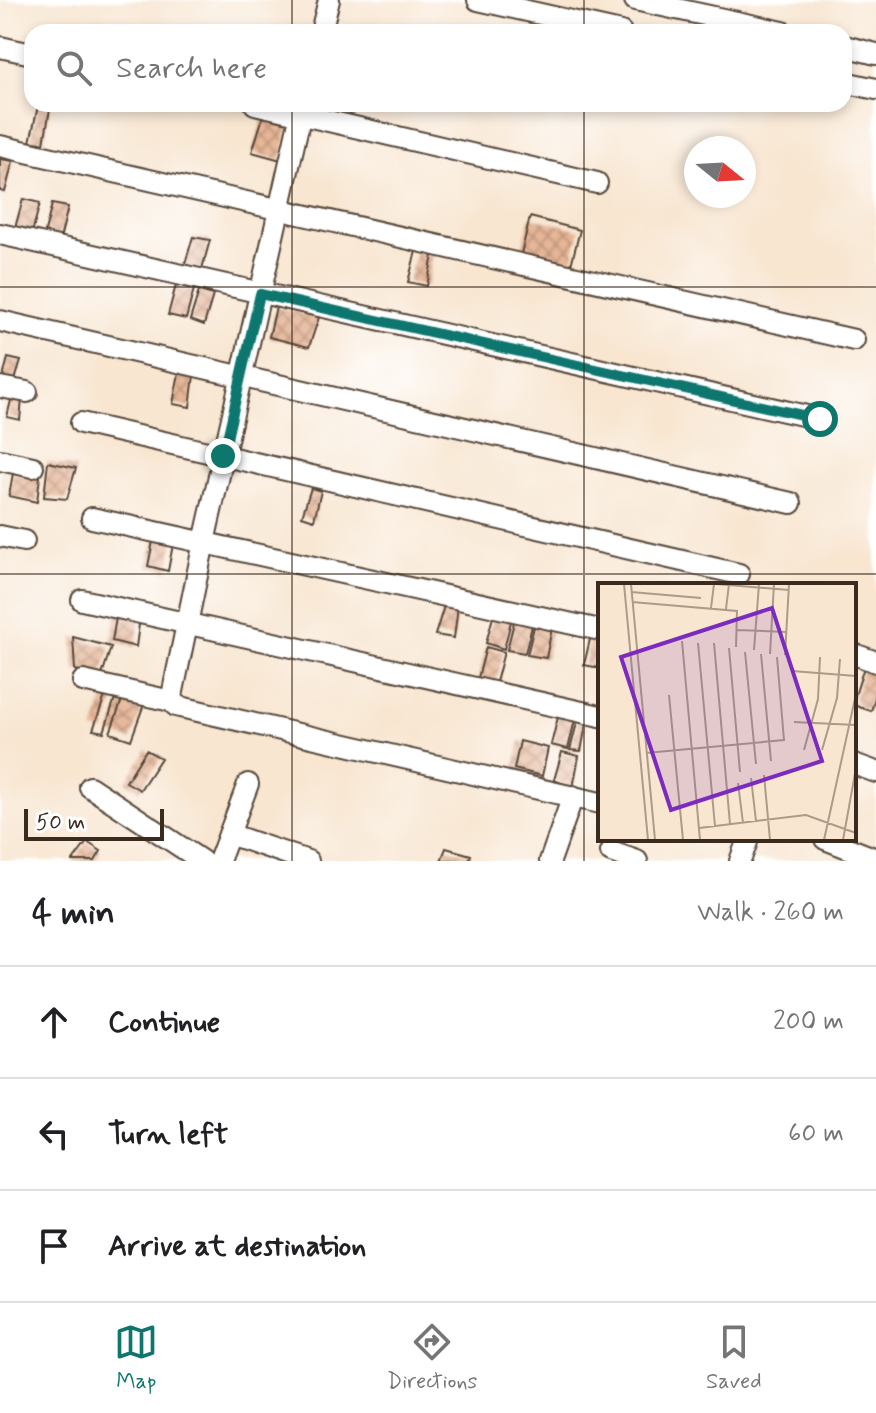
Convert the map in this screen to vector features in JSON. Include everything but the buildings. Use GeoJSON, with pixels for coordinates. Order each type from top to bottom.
{"type":"FeatureCollection","features":[{"type":"Feature","properties":{"kind":"street"},"geometry":{"type":"LineString","coordinates":[[323,24],[329,0]]}},
{"type":"Feature","properties":{"kind":"street"},"geometry":{"type":"LineString","coordinates":[[478,0],[585,24]]}},
{"type":"Feature","properties":{"kind":"street"},"geometry":{"type":"LineString","coordinates":[[635,0],[746,24]]}},
{"type":"Feature","properties":{"kind":"street"},"geometry":{"type":"LineString","coordinates":[[0,47],[24,52]]}},
{"type":"Feature","properties":{"kind":"street"},"geometry":{"type":"LineString","coordinates":[[852,48],[876,54]]}},
{"type":"Feature","properties":{"kind":"street"},"geometry":{"type":"LineString","coordinates":[[852,84],[876,89]]}},
{"type":"Feature","properties":{"kind":"street"},"geometry":{"type":"LineString","coordinates":[[171,701],[301,112]]}},
{"type":"Feature","properties":{"kind":"street"},"geometry":{"type":"LineString","coordinates":[[314,112],[597,183]]}},
{"type":"Feature","properties":{"kind":"street"},"geometry":{"type":"LineString","coordinates":[[0,146],[854,340]]}},
{"type":"Feature","properties":{"kind":"street"},"geometry":{"type":"LineString","coordinates":[[0,234],[820,419]]}},
{"type":"Feature","properties":{"kind":"street"},"geometry":{"type":"LineString","coordinates":[[0,321],[791,503]]}},
{"type":"Feature","properties":{"kind":"street"},"geometry":{"type":"LineString","coordinates":[[0,387],[27,392]]}},
{"type":"Feature","properties":{"kind":"street"},"geometry":{"type":"LineString","coordinates":[[81,423],[739,574]]}},
{"type":"Feature","properties":{"kind":"street"},"geometry":{"type":"LineString","coordinates":[[0,460],[33,467]]}},
{"type":"Feature","properties":{"kind":"street"},"geometry":{"type":"LineString","coordinates":[[92,518],[598,630]]}},
{"type":"Feature","properties":{"kind":"street"},"geometry":{"type":"LineString","coordinates":[[0,536],[24,541]]}},
{"type":"Feature","properties":{"kind":"street"},"geometry":{"type":"LineString","coordinates":[[82,600],[598,716]]}},
{"type":"Feature","properties":{"kind":"street"},"geometry":{"type":"LineString","coordinates":[[856,655],[876,662]]}},
{"type":"Feature","properties":{"kind":"street"},"geometry":{"type":"LineString","coordinates":[[83,681],[171,701],[176,706],[598,802]]}},
{"type":"Feature","properties":{"kind":"street"},"geometry":{"type":"LineString","coordinates":[[856,765],[876,772]]}},
{"type":"Feature","properties":{"kind":"street"},"geometry":{"type":"LineString","coordinates":[[219,861],[248,784]]}},
{"type":"Feature","properties":{"kind":"street"},"geometry":{"type":"LineString","coordinates":[[90,787],[202,861]]}},
{"type":"Feature","properties":{"kind":"street"},"geometry":{"type":"LineString","coordinates":[[550,861],[573,796]]}},
{"type":"Feature","properties":{"kind":"street"},"geometry":{"type":"LineString","coordinates":[[229,834],[308,861]]}},
{"type":"Feature","properties":{"kind":"street"},"geometry":{"type":"LineString","coordinates":[[740,861],[747,841]]}},
{"type":"Feature","properties":{"kind":"street"},"geometry":{"type":"LineString","coordinates":[[830,841],[876,859]]}},
{"type":"Feature","properties":{"kind":"street"},"geometry":{"type":"LineString","coordinates":[[611,852],[637,861]]}},
{"type":"Feature","properties":{"kind":"route"},"geometry":{"type":"LineString","coordinates":[[223,456],[260,294],[820,419]]}}]}
